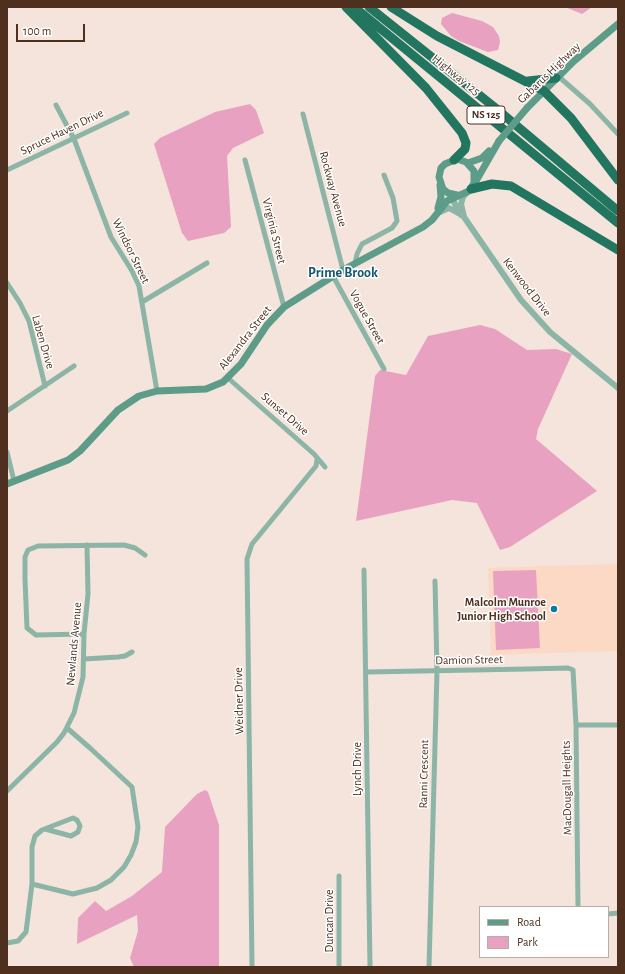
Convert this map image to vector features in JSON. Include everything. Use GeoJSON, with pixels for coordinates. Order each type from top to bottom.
{"type":"FeatureCollection","features":[{"type":"Feature","properties":{"kind":"highway"},"geometry":{"type":"LineString","coordinates":[[346,7],[426,88],[462,133],[466,143],[465,149],[454,160]]}},
{"type":"Feature","properties":{"kind":"highway","name":"Highway 125"},"geometry":{"type":"LineString","coordinates":[[354,7],[618,223]]}},
{"type":"Feature","properties":{"kind":"highway","name":"Highway 125"},"geometry":{"type":"LineString","coordinates":[[369,7],[527,134],[618,211]]}},
{"type":"Feature","properties":{"kind":"highway"},"geometry":{"type":"LineString","coordinates":[[391,7],[409,20],[464,50],[528,81],[544,91],[580,129],[618,180]]}},
{"type":"Feature","properties":{"kind":"highway"},"geometry":{"type":"LineString","coordinates":[[528,81],[557,77]]}},
{"type":"Feature","properties":{"kind":"highway"},"geometry":{"type":"LineString","coordinates":[[553,100],[552,88],[557,77]]}},
{"type":"Feature","properties":{"kind":"highway"},"geometry":{"type":"LineString","coordinates":[[471,189],[497,184],[516,189],[618,250]]}},
{"type":"Feature","properties":{"kind":"main road","name":"Gabarus Highway"},"geometry":{"type":"LineString","coordinates":[[468,164],[482,158],[557,77],[618,24]]}},
{"type":"Feature","properties":{"kind":"main road","name":"Gabarus Highway"},"geometry":{"type":"LineString","coordinates":[[471,189],[499,141]]}},
{"type":"Feature","properties":{"kind":"main road"},"geometry":{"type":"LineString","coordinates":[[434,218],[440,197],[439,180],[441,168],[448,162],[460,160],[468,164],[474,174],[471,189],[452,195],[443,189],[439,180]]}},
{"type":"Feature","properties":{"kind":"main road","name":"Alexandra Street"},"geometry":{"type":"LineString","coordinates":[[7,484],[68,460],[80,452],[109,419],[128,402],[139,396],[157,391],[206,389],[218,386],[241,364],[267,325],[284,307],[343,270],[423,228],[434,218],[444,203],[452,195]]}},
{"type":"Feature","properties":{"kind":"street"},"geometry":{"type":"LineString","coordinates":[[557,77],[590,104],[618,134]]}},
{"type":"Feature","properties":{"kind":"street","name":"Windsor Street"},"geometry":{"type":"LineString","coordinates":[[56,105],[74,139],[112,238],[135,277],[142,302],[157,391]]}},
{"type":"Feature","properties":{"kind":"street","name":"Spruce Haven Drive"},"geometry":{"type":"LineString","coordinates":[[7,170],[127,113]]}},
{"type":"Feature","properties":{"kind":"street","name":"Rockway Avenue"},"geometry":{"type":"LineString","coordinates":[[303,114],[343,270]]}},
{"type":"Feature","properties":{"kind":"street","name":"Virginia Street"},"geometry":{"type":"LineString","coordinates":[[245,160],[284,307]]}},
{"type":"Feature","properties":{"kind":"street"},"geometry":{"type":"LineString","coordinates":[[355,264],[356,254],[362,244],[392,228],[397,222],[393,198],[384,175]]}},
{"type":"Feature","properties":{"kind":"street","name":"Kenwood Drive"},"geometry":{"type":"LineString","coordinates":[[464,218],[461,204],[463,197],[471,189]]}},
{"type":"Feature","properties":{"kind":"street","name":"Kenwood Drive"},"geometry":{"type":"LineString","coordinates":[[452,195],[464,218],[516,294],[533,315],[565,346],[618,388]]}},
{"type":"Feature","properties":{"kind":"street"},"geometry":{"type":"LineString","coordinates":[[434,218],[446,208],[454,210],[464,218]]}},
{"type":"Feature","properties":{"kind":"street"},"geometry":{"type":"LineString","coordinates":[[142,302],[207,263]]}},
{"type":"Feature","properties":{"kind":"street","name":"Vogue Street"},"geometry":{"type":"LineString","coordinates":[[333,276],[384,368]]}},
{"type":"Feature","properties":{"kind":"street","name":"Laben Drive"},"geometry":{"type":"LineString","coordinates":[[7,283],[20,303],[28,321],[45,386]]}},
{"type":"Feature","properties":{"kind":"street"},"geometry":{"type":"LineString","coordinates":[[7,411],[74,366]]}},
{"type":"Feature","properties":{"kind":"street","name":"Sunset Drive"},"geometry":{"type":"LineString","coordinates":[[228,378],[314,454],[325,467]]}},
{"type":"Feature","properties":{"kind":"street"},"geometry":{"type":"LineString","coordinates":[[7,452],[14,481]]}},
{"type":"Feature","properties":{"kind":"street","name":"Weidner Drive"},"geometry":{"type":"LineString","coordinates":[[252,967],[247,559],[252,544],[316,466],[317,459]]}},
{"type":"Feature","properties":{"kind":"street","name":"Newlands Avenue"},"geometry":{"type":"LineString","coordinates":[[7,790],[53,746],[67,728],[80,695],[83,677],[84,634],[88,600],[87,545]]}},
{"type":"Feature","properties":{"kind":"street"},"geometry":{"type":"LineString","coordinates":[[84,634],[40,635],[29,631],[25,620],[25,561],[28,550],[34,546],[128,545],[145,555]]}},
{"type":"Feature","properties":{"kind":"street","name":"Lynch Drive"},"geometry":{"type":"LineString","coordinates":[[364,570],[367,672],[367,854],[370,967]]}},
{"type":"Feature","properties":{"kind":"street","name":"Ranni Crescent"},"geometry":{"type":"LineString","coordinates":[[429,967],[437,671],[435,581]]}},
{"type":"Feature","properties":{"kind":"street"},"geometry":{"type":"LineString","coordinates":[[84,659],[125,656],[132,652]]}},
{"type":"Feature","properties":{"kind":"street","name":"Damion Street"},"geometry":{"type":"LineString","coordinates":[[367,672],[572,669]]}},
{"type":"Feature","properties":{"kind":"street","name":"MacDougall Heights"},"geometry":{"type":"LineString","coordinates":[[572,669],[574,673],[576,725],[578,906]]}},
{"type":"Feature","properties":{"kind":"street"},"geometry":{"type":"LineString","coordinates":[[576,725],[618,725]]}},
{"type":"Feature","properties":{"kind":"street"},"geometry":{"type":"LineString","coordinates":[[32,884],[73,894],[97,888],[116,876],[124,867],[131,855],[137,836],[137,812],[130,785],[67,728]]}},
{"type":"Feature","properties":{"kind":"street"},"geometry":{"type":"LineString","coordinates":[[7,943],[18,942],[26,934],[32,884],[33,841],[36,834],[46,829],[73,818],[77,820],[80,826],[78,832],[71,836],[46,829]]}},
{"type":"Feature","properties":{"kind":"street","name":"Duncan Drive"},"geometry":{"type":"LineString","coordinates":[[339,876],[339,967]]}},
{"type":"Feature","properties":{"kind":"shaded area","name":"Malcolm Munroe Junior High School"},"geometry":{"type":"Polygon","coordinates":[[[618,564],[618,651],[491,655],[488,568],[618,564]]]}},
{"type":"Feature","properties":{"kind":"green space"},"geometry":{"type":"Polygon","coordinates":[[[565,7],[592,7],[582,14],[565,7]]]}},
{"type":"Feature","properties":{"kind":"green space"},"geometry":{"type":"Polygon","coordinates":[[[452,13],[482,21],[493,27],[499,36],[500,42],[498,50],[488,52],[459,41],[451,36],[441,24],[442,18],[452,13]]]}},
{"type":"Feature","properties":{"kind":"green space"},"geometry":{"type":"Polygon","coordinates":[[[250,104],[256,110],[264,133],[233,148],[227,156],[231,227],[224,233],[188,241],[182,233],[154,144],[160,138],[215,112],[250,104]]]}},
{"type":"Feature","properties":{"kind":"green space"},"geometry":{"type":"Polygon","coordinates":[[[480,325],[495,329],[527,350],[556,349],[572,354],[538,429],[536,439],[597,491],[510,547],[500,550],[477,503],[452,500],[356,521],[375,376],[380,370],[406,375],[428,336],[480,325]]]}},
{"type":"Feature","properties":{"kind":"green space"},"geometry":{"type":"Polygon","coordinates":[[[536,570],[540,648],[496,650],[493,571],[536,570]]]}},
{"type":"Feature","properties":{"kind":"green space"},"geometry":{"type":"Polygon","coordinates":[[[205,790],[208,792],[219,825],[219,967],[134,967],[130,958],[138,931],[137,915],[77,944],[78,918],[95,901],[106,911],[132,896],[162,872],[165,827],[197,794],[205,790]]]}},
{"type":"Feature","properties":{"kind":"place","name":"Malcolm Munroe Junior High School"},"geometry":{"type":"Point","coordinates":[554,609]}},
{"type":"Feature","properties":{"kind":"district","name":"Prime Brook"},"geometry":{"type":"Point","coordinates":[343,273]}}]}
